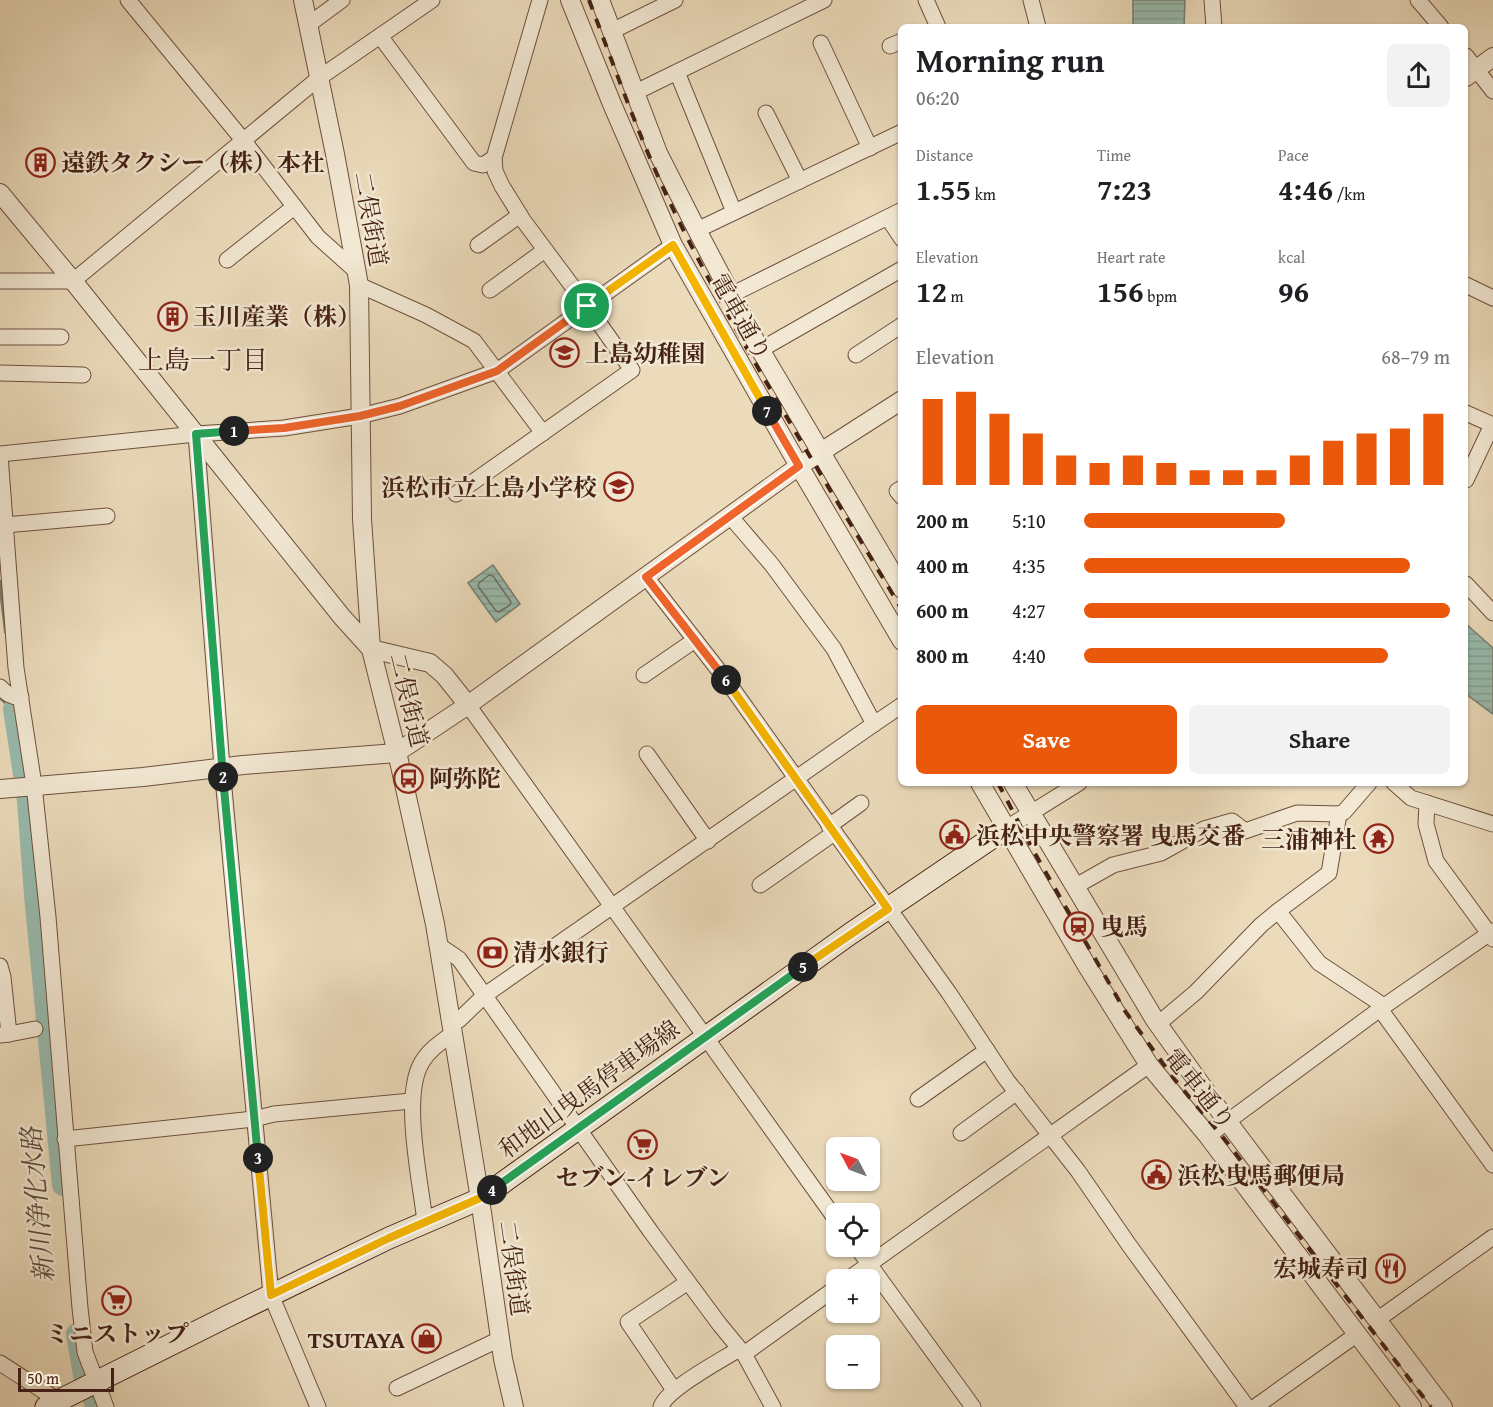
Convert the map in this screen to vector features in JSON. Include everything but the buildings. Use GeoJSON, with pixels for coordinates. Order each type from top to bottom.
{"type":"FeatureCollection","features":[{"type":"Feature","properties":{"kind":"main road","name":"和地山曳馬停車場線"},"geometry":{"type":"LineString","coordinates":[[52,1404],[271,1295],[480,1198],[705,1037],[1005,829]]}},
{"type":"Feature","properties":{"kind":"street"},"geometry":{"type":"LineString","coordinates":[[128,0],[243,140],[318,237],[358,278],[474,341],[543,433]]}},
{"type":"Feature","properties":{"kind":"street","name":"二俣街道"},"geometry":{"type":"LineString","coordinates":[[303,0],[358,278],[362,519],[370,649],[433,914],[480,1198],[500,1339],[514,1407]]}},
{"type":"Feature","properties":{"kind":"street"},"geometry":{"type":"LineString","coordinates":[[308,24],[342,0]]}},
{"type":"Feature","properties":{"kind":"street"},"geometry":{"type":"LineString","coordinates":[[0,281],[73,281],[319,78],[432,0]]}},
{"type":"Feature","properties":{"kind":"street"},"geometry":{"type":"LineString","coordinates":[[456,494],[632,370],[520,215],[495,171],[495,158],[540,0]]}},
{"type":"Feature","properties":{"kind":"street","name":"電車通り"},"geometry":{"type":"LineString","coordinates":[[570,0],[673,245],[898,634]]}},
{"type":"Feature","properties":{"kind":"street","name":"電車通り"},"geometry":{"type":"LineString","coordinates":[[600,0],[658,153],[697,230],[760,350],[898,582]]}},
{"type":"Feature","properties":{"kind":"street"},"geometry":{"type":"LineString","coordinates":[[612,31],[675,0]]}},
{"type":"Feature","properties":{"kind":"street"},"geometry":{"type":"LineString","coordinates":[[636,92],[824,0]]}},
{"type":"Feature","properties":{"kind":"street"},"geometry":{"type":"LineString","coordinates":[[926,0],[934,24]]}},
{"type":"Feature","properties":{"kind":"street"},"geometry":{"type":"LineString","coordinates":[[1031,0],[1037,24]]}},
{"type":"Feature","properties":{"kind":"street"},"geometry":{"type":"LineString","coordinates":[[1212,0],[1214,24]]}},
{"type":"Feature","properties":{"kind":"street"},"geometry":{"type":"LineString","coordinates":[[1418,0],[1439,24]]}},
{"type":"Feature","properties":{"kind":"street"},"geometry":{"type":"LineString","coordinates":[[380,36],[474,163],[483,165],[495,158]]}},
{"type":"Feature","properties":{"kind":"street"},"geometry":{"type":"LineString","coordinates":[[821,43],[870,148]]}},
{"type":"Feature","properties":{"kind":"street"},"geometry":{"type":"LineString","coordinates":[[1493,57],[1469,68],[1493,91]]}},
{"type":"Feature","properties":{"kind":"street"},"geometry":{"type":"LineString","coordinates":[[677,72],[735,213]]}},
{"type":"Feature","properties":{"kind":"street"},"geometry":{"type":"LineString","coordinates":[[766,113],[800,182]]}},
{"type":"Feature","properties":{"kind":"street"},"geometry":{"type":"LineString","coordinates":[[697,230],[898,134]]}},
{"type":"Feature","properties":{"kind":"street"},"geometry":{"type":"LineString","coordinates":[[0,193],[370,649],[430,663],[444,675],[545,811],[826,1206]]}},
{"type":"Feature","properties":{"kind":"street"},"geometry":{"type":"LineString","coordinates":[[227,260],[294,207]]}},
{"type":"Feature","properties":{"kind":"street"},"geometry":{"type":"LineString","coordinates":[[732,295],[895,214]]}},
{"type":"Feature","properties":{"kind":"street"},"geometry":{"type":"LineString","coordinates":[[478,245],[520,215]]}},
{"type":"Feature","properties":{"kind":"street"},"geometry":{"type":"LineString","coordinates":[[106,1407],[91,1384],[85,1352],[65,1140],[48,917],[20,787],[11,694],[16,668],[0,454],[196,434],[284,428],[360,416],[400,406],[497,371],[673,245]]}},
{"type":"Feature","properties":{"kind":"street"},"geometry":{"type":"LineString","coordinates":[[489,290],[545,250]]}},
{"type":"Feature","properties":{"kind":"street"},"geometry":{"type":"LineString","coordinates":[[760,350],[898,271]]}},
{"type":"Feature","properties":{"kind":"street"},"geometry":{"type":"LineString","coordinates":[[1468,286],[1493,298]]}},
{"type":"Feature","properties":{"kind":"street"},"geometry":{"type":"LineString","coordinates":[[856,355],[898,329]]}},
{"type":"Feature","properties":{"kind":"street"},"geometry":{"type":"LineString","coordinates":[[0,337],[61,337]]}},
{"type":"Feature","properties":{"kind":"street"},"geometry":{"type":"LineString","coordinates":[[0,373],[82,375]]}},
{"type":"Feature","properties":{"kind":"street"},"geometry":{"type":"LineString","coordinates":[[20,787],[396,753],[468,705],[799,466],[898,403]]}},
{"type":"Feature","properties":{"kind":"street"},"geometry":{"type":"LineString","coordinates":[[1468,414],[1492,425],[1468,476]]}},
{"type":"Feature","properties":{"kind":"street"},"geometry":{"type":"LineString","coordinates":[[196,434],[222,767],[271,1295],[318,1407]]}},
{"type":"Feature","properties":{"kind":"street"},"geometry":{"type":"LineString","coordinates":[[5,525],[107,516]]}},
{"type":"Feature","properties":{"kind":"street"},"geometry":{"type":"LineString","coordinates":[[730,516],[772,565],[834,649],[874,724]]}},
{"type":"Feature","properties":{"kind":"street"},"geometry":{"type":"LineString","coordinates":[[646,577],[727,681],[1017,1092],[1051,1135],[1247,1407]]}},
{"type":"Feature","properties":{"kind":"street"},"geometry":{"type":"LineString","coordinates":[[1468,586],[1493,613]]}},
{"type":"Feature","properties":{"kind":"street"},"geometry":{"type":"LineString","coordinates":[[644,675],[695,640]]}},
{"type":"Feature","properties":{"kind":"street"},"geometry":{"type":"LineString","coordinates":[[425,1222],[412,1093],[422,1063],[459,1020],[485,995],[898,708]]}},
{"type":"Feature","properties":{"kind":"street"},"geometry":{"type":"LineString","coordinates":[[647,754],[708,841]]}},
{"type":"Feature","properties":{"kind":"street","name":"電車通り"},"geometry":{"type":"LineString","coordinates":[[982,786],[1093,976],[1149,1065],[1208,1136],[1412,1407]]}},
{"type":"Feature","properties":{"kind":"street","name":"電車通り"},"geometry":{"type":"LineString","coordinates":[[1015,786],[1158,1024],[1227,1121],[1443,1407]]}},
{"type":"Feature","properties":{"kind":"street"},"geometry":{"type":"LineString","coordinates":[[1005,829],[1074,786]]}},
{"type":"Feature","properties":{"kind":"street"},"geometry":{"type":"LineString","coordinates":[[1083,882],[1113,864],[1161,853],[1200,831],[1229,821],[1235,822],[1245,831],[1297,813],[1339,814],[1344,812],[1366,786]]}},
{"type":"Feature","properties":{"kind":"street"},"geometry":{"type":"LineString","coordinates":[[1397,786],[1411,798],[1493,824]]}},
{"type":"Feature","properties":{"kind":"street"},"geometry":{"type":"LineString","coordinates":[[760,885],[832,830],[861,803]]}},
{"type":"Feature","properties":{"kind":"street"},"geometry":{"type":"LineString","coordinates":[[1208,1136],[1382,1008],[1492,935],[1436,861],[1426,824],[1427,803]]}},
{"type":"Feature","properties":{"kind":"street"},"geometry":{"type":"LineString","coordinates":[[1158,1024],[1196,992],[1261,925],[1329,873],[1339,814]]}},
{"type":"Feature","properties":{"kind":"street"},"geometry":{"type":"LineString","coordinates":[[1278,911],[1319,963],[1382,1008],[1493,1165]]}},
{"type":"Feature","properties":{"kind":"street"},"geometry":{"type":"LineString","coordinates":[[437,944],[459,959],[688,1282],[742,1351],[773,1407]]}},
{"type":"Feature","properties":{"kind":"street"},"geometry":{"type":"LineString","coordinates":[[0,966],[3,977],[5,1034],[35,1029]]}},
{"type":"Feature","properties":{"kind":"street"},"geometry":{"type":"LineString","coordinates":[[918,1099],[987,1050]]}},
{"type":"Feature","properties":{"kind":"street"},"geometry":{"type":"LineString","coordinates":[[862,1269],[1149,1065]]}},
{"type":"Feature","properties":{"kind":"street"},"geometry":{"type":"LineString","coordinates":[[962,1132],[1017,1092]]}},
{"type":"Feature","properties":{"kind":"street"},"geometry":{"type":"LineString","coordinates":[[65,1140],[254,1119],[274,1114],[411,1101]]}},
{"type":"Feature","properties":{"kind":"street"},"geometry":{"type":"LineString","coordinates":[[1377,1320],[1493,1237]]}},
{"type":"Feature","properties":{"kind":"street"},"geometry":{"type":"LineString","coordinates":[[864,1257],[973,1407]]}},
{"type":"Feature","properties":{"kind":"street"},"geometry":{"type":"LineString","coordinates":[[674,1390],[628,1322],[688,1282]]}},
{"type":"Feature","properties":{"kind":"street"},"geometry":{"type":"LineString","coordinates":[[661,1407],[661,1403],[674,1390],[742,1351],[826,1294]]}},
{"type":"Feature","properties":{"kind":"street"},"geometry":{"type":"LineString","coordinates":[[1255,1407],[1356,1335]]}},
{"type":"Feature","properties":{"kind":"street"},"geometry":{"type":"LineString","coordinates":[[397,1388],[500,1339]]}},
{"type":"Feature","properties":{"kind":"street"},"geometry":{"type":"LineString","coordinates":[[0,1363],[52,1404]]}},
{"type":"Feature","properties":{"kind":"water"},"geometry":{"type":"Polygon","coordinates":[[[1133,0],[1185,0],[1184,24],[1133,24],[1133,0]]]}},
{"type":"Feature","properties":{"kind":"water"},"geometry":{"type":"Polygon","coordinates":[[[493,565],[520,604],[496,622],[468,583],[493,565]]]}},
{"type":"Feature","properties":{"kind":"water"},"geometry":{"type":"Polygon","coordinates":[[[1468,626],[1493,648],[1493,714],[1468,695],[1468,626]]]}},
{"type":"Feature","properties":{"kind":"waterway"},"geometry":{"type":"LineString","coordinates":[[0,582],[6,632]]}},
{"type":"Feature","properties":{"kind":"waterway"},"geometry":{"type":"LineString","coordinates":[[1,698],[13,709]]}},
{"type":"Feature","properties":{"kind":"waterway"},"geometry":{"type":"LineString","coordinates":[[13,699],[14,709]]}},
{"type":"Feature","properties":{"kind":"waterway","name":"新川浄化水路"},"geometry":{"type":"LineString","coordinates":[[14,709],[28,801],[63,1185]]}},
{"type":"Feature","properties":{"kind":"waterway","name":"新川浄化水路"},"geometry":{"type":"LineString","coordinates":[[77,1334],[84,1375],[97,1407]]}},
{"type":"Feature","properties":{"kind":"railway"},"geometry":{"type":"LineString","coordinates":[[589,0],[651,159],[700,262],[784,412],[898,603]]}},
{"type":"Feature","properties":{"kind":"railway"},"geometry":{"type":"LineString","coordinates":[[1000,786],[1033,850],[1125,1011],[1175,1080],[1226,1141],[1431,1407]]}},
{"type":"Feature","properties":{"kind":"place","name":"遠鉄タクシー（株）本社"},"geometry":{"type":"Point","coordinates":[40,162]}},
{"type":"Feature","properties":{"kind":"place","name":"玉川産業（株）"},"geometry":{"type":"Point","coordinates":[172,316]}},
{"type":"Feature","properties":{"kind":"place","name":"上島幼稚園"},"geometry":{"type":"Point","coordinates":[564,353]}},
{"type":"Feature","properties":{"kind":"place","name":"浜松市立上島小学校"},"geometry":{"type":"Point","coordinates":[618,487]}},
{"type":"Feature","properties":{"kind":"place","name":"阿弥陀"},"geometry":{"type":"Point","coordinates":[408,778]}},
{"type":"Feature","properties":{"kind":"place","name":"浜松中央警察署 曳馬交番"},"geometry":{"type":"Point","coordinates":[955,835]}},
{"type":"Feature","properties":{"kind":"place","name":"三浦神社"},"geometry":{"type":"Point","coordinates":[1378,839]}},
{"type":"Feature","properties":{"kind":"place","name":"曳馬"},"geometry":{"type":"Point","coordinates":[1079,926]}},
{"type":"Feature","properties":{"kind":"place","name":"清水銀行"},"geometry":{"type":"Point","coordinates":[492,952]}},
{"type":"Feature","properties":{"kind":"place","name":"セブン-イレブン"},"geometry":{"type":"Point","coordinates":[643,1144]}},
{"type":"Feature","properties":{"kind":"place","name":"浜松曳馬郵便局"},"geometry":{"type":"Point","coordinates":[1156,1175]}},
{"type":"Feature","properties":{"kind":"place","name":"宏城寿司"},"geometry":{"type":"Point","coordinates":[1390,1268]}},
{"type":"Feature","properties":{"kind":"place","name":"ミニストップ"},"geometry":{"type":"Point","coordinates":[117,1300]}},
{"type":"Feature","properties":{"kind":"place","name":"TSUTAYA"},"geometry":{"type":"Point","coordinates":[426,1339]}},
{"type":"Feature","properties":{"kind":"district","name":"上島一丁目"},"geometry":{"type":"Point","coordinates":[203,359]}},
{"type":"Feature","properties":{"kind":"route"},"geometry":{"type":"LineString","coordinates":[[673,245],[799,466],[646,577],[727,681],[888,909],[480,1198],[389,1238],[271,1295],[222,767],[196,434],[284,428],[360,416],[400,406],[497,371],[587,306],[673,245]]}}]}
